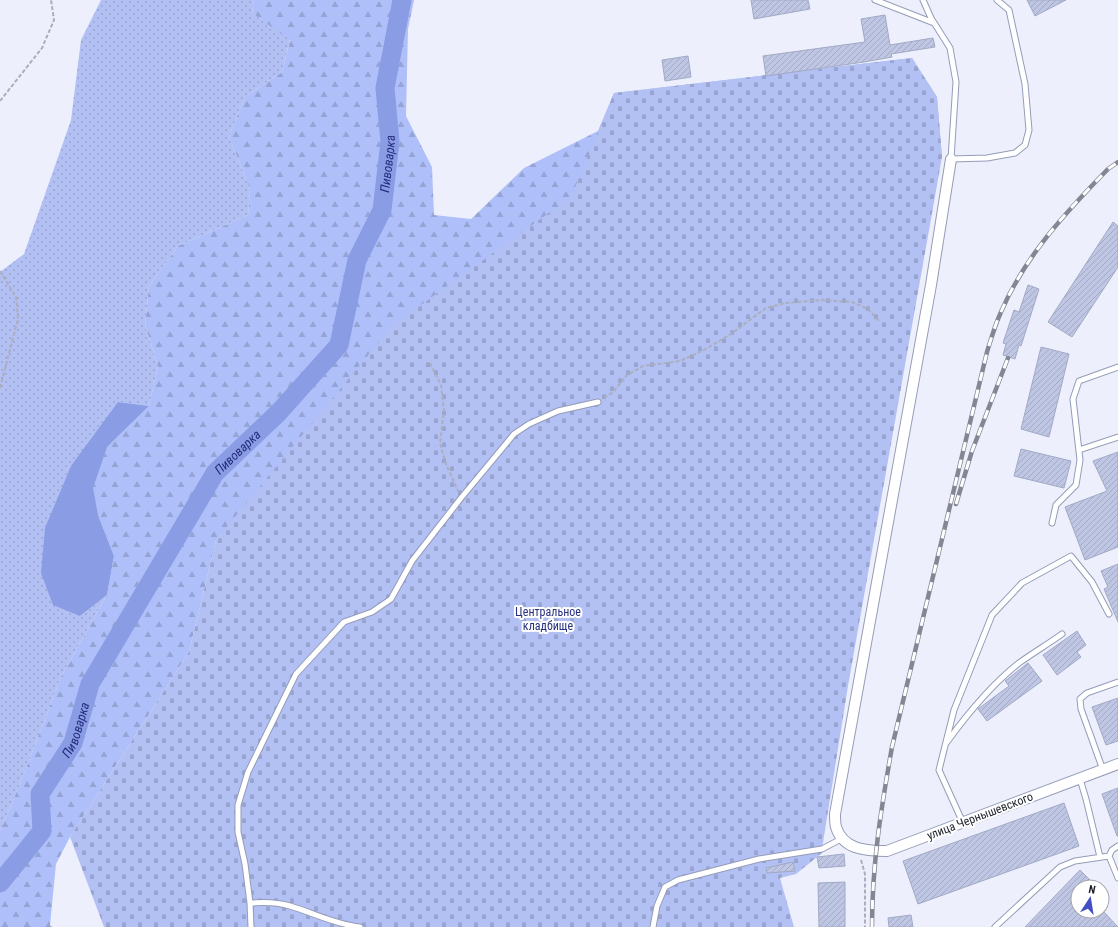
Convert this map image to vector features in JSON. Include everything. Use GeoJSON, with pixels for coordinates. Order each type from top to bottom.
{"type":"FeatureCollection","features":[{"type":"Feature","properties":{"kind":"street"},"geometry":{"type":"LineString","coordinates":[[853,847],[843,838],[836,827],[835,814],[931,285],[950,160]]}},
{"type":"Feature","properties":{"kind":"street","name":"улица Чернышевского"},"geometry":{"type":"LineString","coordinates":[[853,847],[866,851],[887,851],[1118,764]]}},
{"type":"Feature","properties":{"kind":"lane"},"geometry":{"type":"LineString","coordinates":[[875,0],[934,23]]}},
{"type":"Feature","properties":{"kind":"lane"},"geometry":{"type":"LineString","coordinates":[[923,0],[934,23],[950,48],[956,82],[950,160],[987,158],[1015,153],[1025,145],[1028,130],[1025,84],[1009,10],[997,0]]}},
{"type":"Feature","properties":{"kind":"lane"},"geometry":{"type":"LineString","coordinates":[[1052,523],[1056,505],[1076,484],[1080,460],[1073,399],[1079,381],[1118,367]]}},
{"type":"Feature","properties":{"kind":"lane"},"geometry":{"type":"LineString","coordinates":[[251,927],[250,903],[245,864],[238,832],[238,805],[248,772],[296,674],[344,622],[372,612],[391,599],[412,561],[461,498],[514,434],[529,424],[558,411],[598,402]]}},
{"type":"Feature","properties":{"kind":"lane"},"geometry":{"type":"LineString","coordinates":[[1079,450],[1118,437]]}},
{"type":"Feature","properties":{"kind":"lane"},"geometry":{"type":"LineString","coordinates":[[963,823],[939,770],[954,710],[992,615],[1022,583],[1072,556],[1092,582],[1109,614]]}},
{"type":"Feature","properties":{"kind":"lane"},"geometry":{"type":"LineString","coordinates":[[945,745],[964,718],[994,685],[1018,664],[1062,634]]}},
{"type":"Feature","properties":{"kind":"lane"},"geometry":{"type":"LineString","coordinates":[[1103,770],[1081,709],[1080,699],[1087,693],[1118,682]]}},
{"type":"Feature","properties":{"kind":"lane"},"geometry":{"type":"LineString","coordinates":[[1080,778],[1100,857]]}},
{"type":"Feature","properties":{"kind":"lane"},"geometry":{"type":"LineString","coordinates":[[653,927],[657,906],[665,888],[678,880],[759,859],[822,849],[843,838]]}},
{"type":"Feature","properties":{"kind":"lane"},"geometry":{"type":"LineString","coordinates":[[1118,846],[1112,850],[1109,856],[1118,878]]}},
{"type":"Feature","properties":{"kind":"lane"},"geometry":{"type":"LineString","coordinates":[[995,927],[1060,868],[1075,861],[1109,856]]}},
{"type":"Feature","properties":{"kind":"lane"},"geometry":{"type":"LineString","coordinates":[[250,903],[268,902],[289,905],[327,920],[360,927]]}},
{"type":"Feature","properties":{"kind":"path"},"geometry":{"type":"LineString","coordinates":[[0,101],[42,48],[54,20],[51,0]]}},
{"type":"Feature","properties":{"kind":"path"},"geometry":{"type":"LineString","coordinates":[[0,271],[16,296],[18,319],[0,388]]}},
{"type":"Feature","properties":{"kind":"path"},"geometry":{"type":"LineString","coordinates":[[598,402],[613,392],[626,376],[643,366],[680,360],[704,350],[731,334],[766,308],[785,303],[822,300],[852,302],[868,309],[879,321]]}},
{"type":"Feature","properties":{"kind":"path"},"geometry":{"type":"LineString","coordinates":[[430,363],[441,385],[444,410],[440,443],[446,464],[461,498]]}},
{"type":"Feature","properties":{"kind":"path"},"geometry":{"type":"LineString","coordinates":[[853,847],[861,860],[865,874],[865,927]]}},
{"type":"Feature","properties":{"kind":"green space"},"geometry":{"type":"Polygon","coordinates":[[[101,0],[254,0],[252,13],[290,39],[282,72],[245,97],[229,136],[250,189],[248,215],[178,246],[149,286],[145,325],[158,366],[149,406],[118,402],[80,616],[107,595],[61,677],[22,779],[0,831],[0,272],[24,254],[71,120],[81,40],[101,0]]]}},
{"type":"Feature","properties":{"kind":"green space"},"geometry":{"type":"Polygon","coordinates":[[[254,0],[414,0],[408,29],[406,116],[432,167],[434,215],[471,219],[524,168],[598,131],[614,93],[912,58],[937,97],[942,157],[216,540],[189,652],[70,837],[56,864],[50,925],[52,927],[0,927],[0,831],[22,779],[61,677],[107,595],[114,556],[98,515],[93,488],[107,447],[149,406],[158,366],[145,325],[149,286],[178,246],[248,215],[250,189],[229,136],[245,97],[282,72],[290,40],[252,13],[254,0]]]}},
{"type":"Feature","properties":{"kind":"green space","name":"Центральное кладбище"},"geometry":{"type":"Polygon","coordinates":[[[912,58],[937,97],[942,157],[848,686],[822,853],[796,874],[780,878],[794,927],[104,927],[70,837],[189,652],[216,540],[393,325],[571,197],[614,93],[912,58]]]}},
{"type":"Feature","properties":{"kind":"shaded area"},"geometry":{"type":"Polygon","coordinates":[[[118,402],[149,406],[107,447],[93,488],[98,515],[114,556],[107,595],[80,616],[53,605],[41,573],[45,528],[71,466],[118,402]]]}},
{"type":"Feature","properties":{"kind":"building"},"geometry":{"type":"Polygon","coordinates":[[[751,0],[808,0],[810,9],[754,19],[751,0]]]}},
{"type":"Feature","properties":{"kind":"building"},"geometry":{"type":"Polygon","coordinates":[[[1027,0],[1066,0],[1035,16],[1027,0]]]}},
{"type":"Feature","properties":{"kind":"building"},"geometry":{"type":"Polygon","coordinates":[[[885,15],[890,45],[933,38],[935,47],[891,54],[892,57],[864,62],[766,76],[763,56],[865,42],[861,19],[885,15]]]}},
{"type":"Feature","properties":{"kind":"building"},"geometry":{"type":"Polygon","coordinates":[[[688,56],[691,77],[665,81],[662,60],[688,56]]]}},
{"type":"Feature","properties":{"kind":"building"},"geometry":{"type":"Polygon","coordinates":[[[1113,222],[1118,226],[1118,267],[1072,337],[1048,322],[1113,222]]]}},
{"type":"Feature","properties":{"kind":"building"},"geometry":{"type":"Polygon","coordinates":[[[1028,285],[1039,289],[1021,346],[1019,345],[1015,359],[1003,355],[1006,344],[1003,343],[1014,310],[1019,312],[1028,285]]]}},
{"type":"Feature","properties":{"kind":"building"},"geometry":{"type":"Polygon","coordinates":[[[1041,347],[1069,354],[1049,437],[1021,429],[1041,347]]]}},
{"type":"Feature","properties":{"kind":"building"},"geometry":{"type":"Polygon","coordinates":[[[1021,449],[1071,461],[1064,488],[1014,476],[1021,449]]]}},
{"type":"Feature","properties":{"kind":"building"},"geometry":{"type":"Polygon","coordinates":[[[1118,452],[1118,547],[1085,560],[1065,507],[1107,491],[1093,461],[1118,452]]]}},
{"type":"Feature","properties":{"kind":"building"},"geometry":{"type":"Polygon","coordinates":[[[1118,564],[1118,622],[1104,589],[1108,587],[1101,571],[1118,564]]]}},
{"type":"Feature","properties":{"kind":"building"},"geometry":{"type":"Polygon","coordinates":[[[1077,631],[1086,645],[1077,652],[1081,657],[1057,675],[1043,655],[1077,631]]]}},
{"type":"Feature","properties":{"kind":"building"},"geometry":{"type":"Polygon","coordinates":[[[1028,663],[1042,681],[987,721],[978,709],[1009,686],[1005,681],[1028,663]]]}},
{"type":"Feature","properties":{"kind":"building"},"geometry":{"type":"Polygon","coordinates":[[[1118,698],[1118,741],[1106,745],[1092,707],[1118,698]]]}},
{"type":"Feature","properties":{"kind":"building"},"geometry":{"type":"Polygon","coordinates":[[[1118,788],[1118,836],[1117,836],[1102,794],[1118,788]]]}},
{"type":"Feature","properties":{"kind":"building"},"geometry":{"type":"Polygon","coordinates":[[[1064,803],[1079,846],[918,904],[903,861],[1064,803]]]}},
{"type":"Feature","properties":{"kind":"building"},"geometry":{"type":"Polygon","coordinates":[[[844,854],[845,866],[819,868],[817,857],[844,854]]]}},
{"type":"Feature","properties":{"kind":"building"},"geometry":{"type":"Polygon","coordinates":[[[793,862],[795,871],[767,873],[766,868],[793,862]]]}},
{"type":"Feature","properties":{"kind":"building"},"geometry":{"type":"Polygon","coordinates":[[[1080,870],[1089,879],[1071,879],[1080,870]]]}},
{"type":"Feature","properties":{"kind":"building"},"geometry":{"type":"Polygon","coordinates":[[[1070,880],[1070,919],[1110,918],[1118,927],[1025,927],[1070,880]]]}},
{"type":"Feature","properties":{"kind":"building"},"geometry":{"type":"Polygon","coordinates":[[[845,882],[845,927],[819,927],[818,883],[845,882]]]}},
{"type":"Feature","properties":{"kind":"building"},"geometry":{"type":"Polygon","coordinates":[[[911,915],[913,927],[889,927],[888,918],[911,915]]]}},
{"type":"Feature","properties":{"kind":"waterway","name":"Пивоварка"},"geometry":{"type":"LineString","coordinates":[[0,883],[42,831],[40,794],[73,743],[90,684],[215,473],[279,412],[339,345],[357,260],[382,210],[390,142],[385,88],[402,0]]}},
{"type":"Feature","properties":{"kind":"railway"},"geometry":{"type":"LineString","coordinates":[[872,927],[875,859],[892,747],[987,352],[999,317],[1011,292],[1034,253],[1062,218],[1108,169],[1118,162]]}},
{"type":"Feature","properties":{"kind":"railway"},"geometry":{"type":"LineString","coordinates":[[956,504],[972,451],[1008,358]]}}]}
